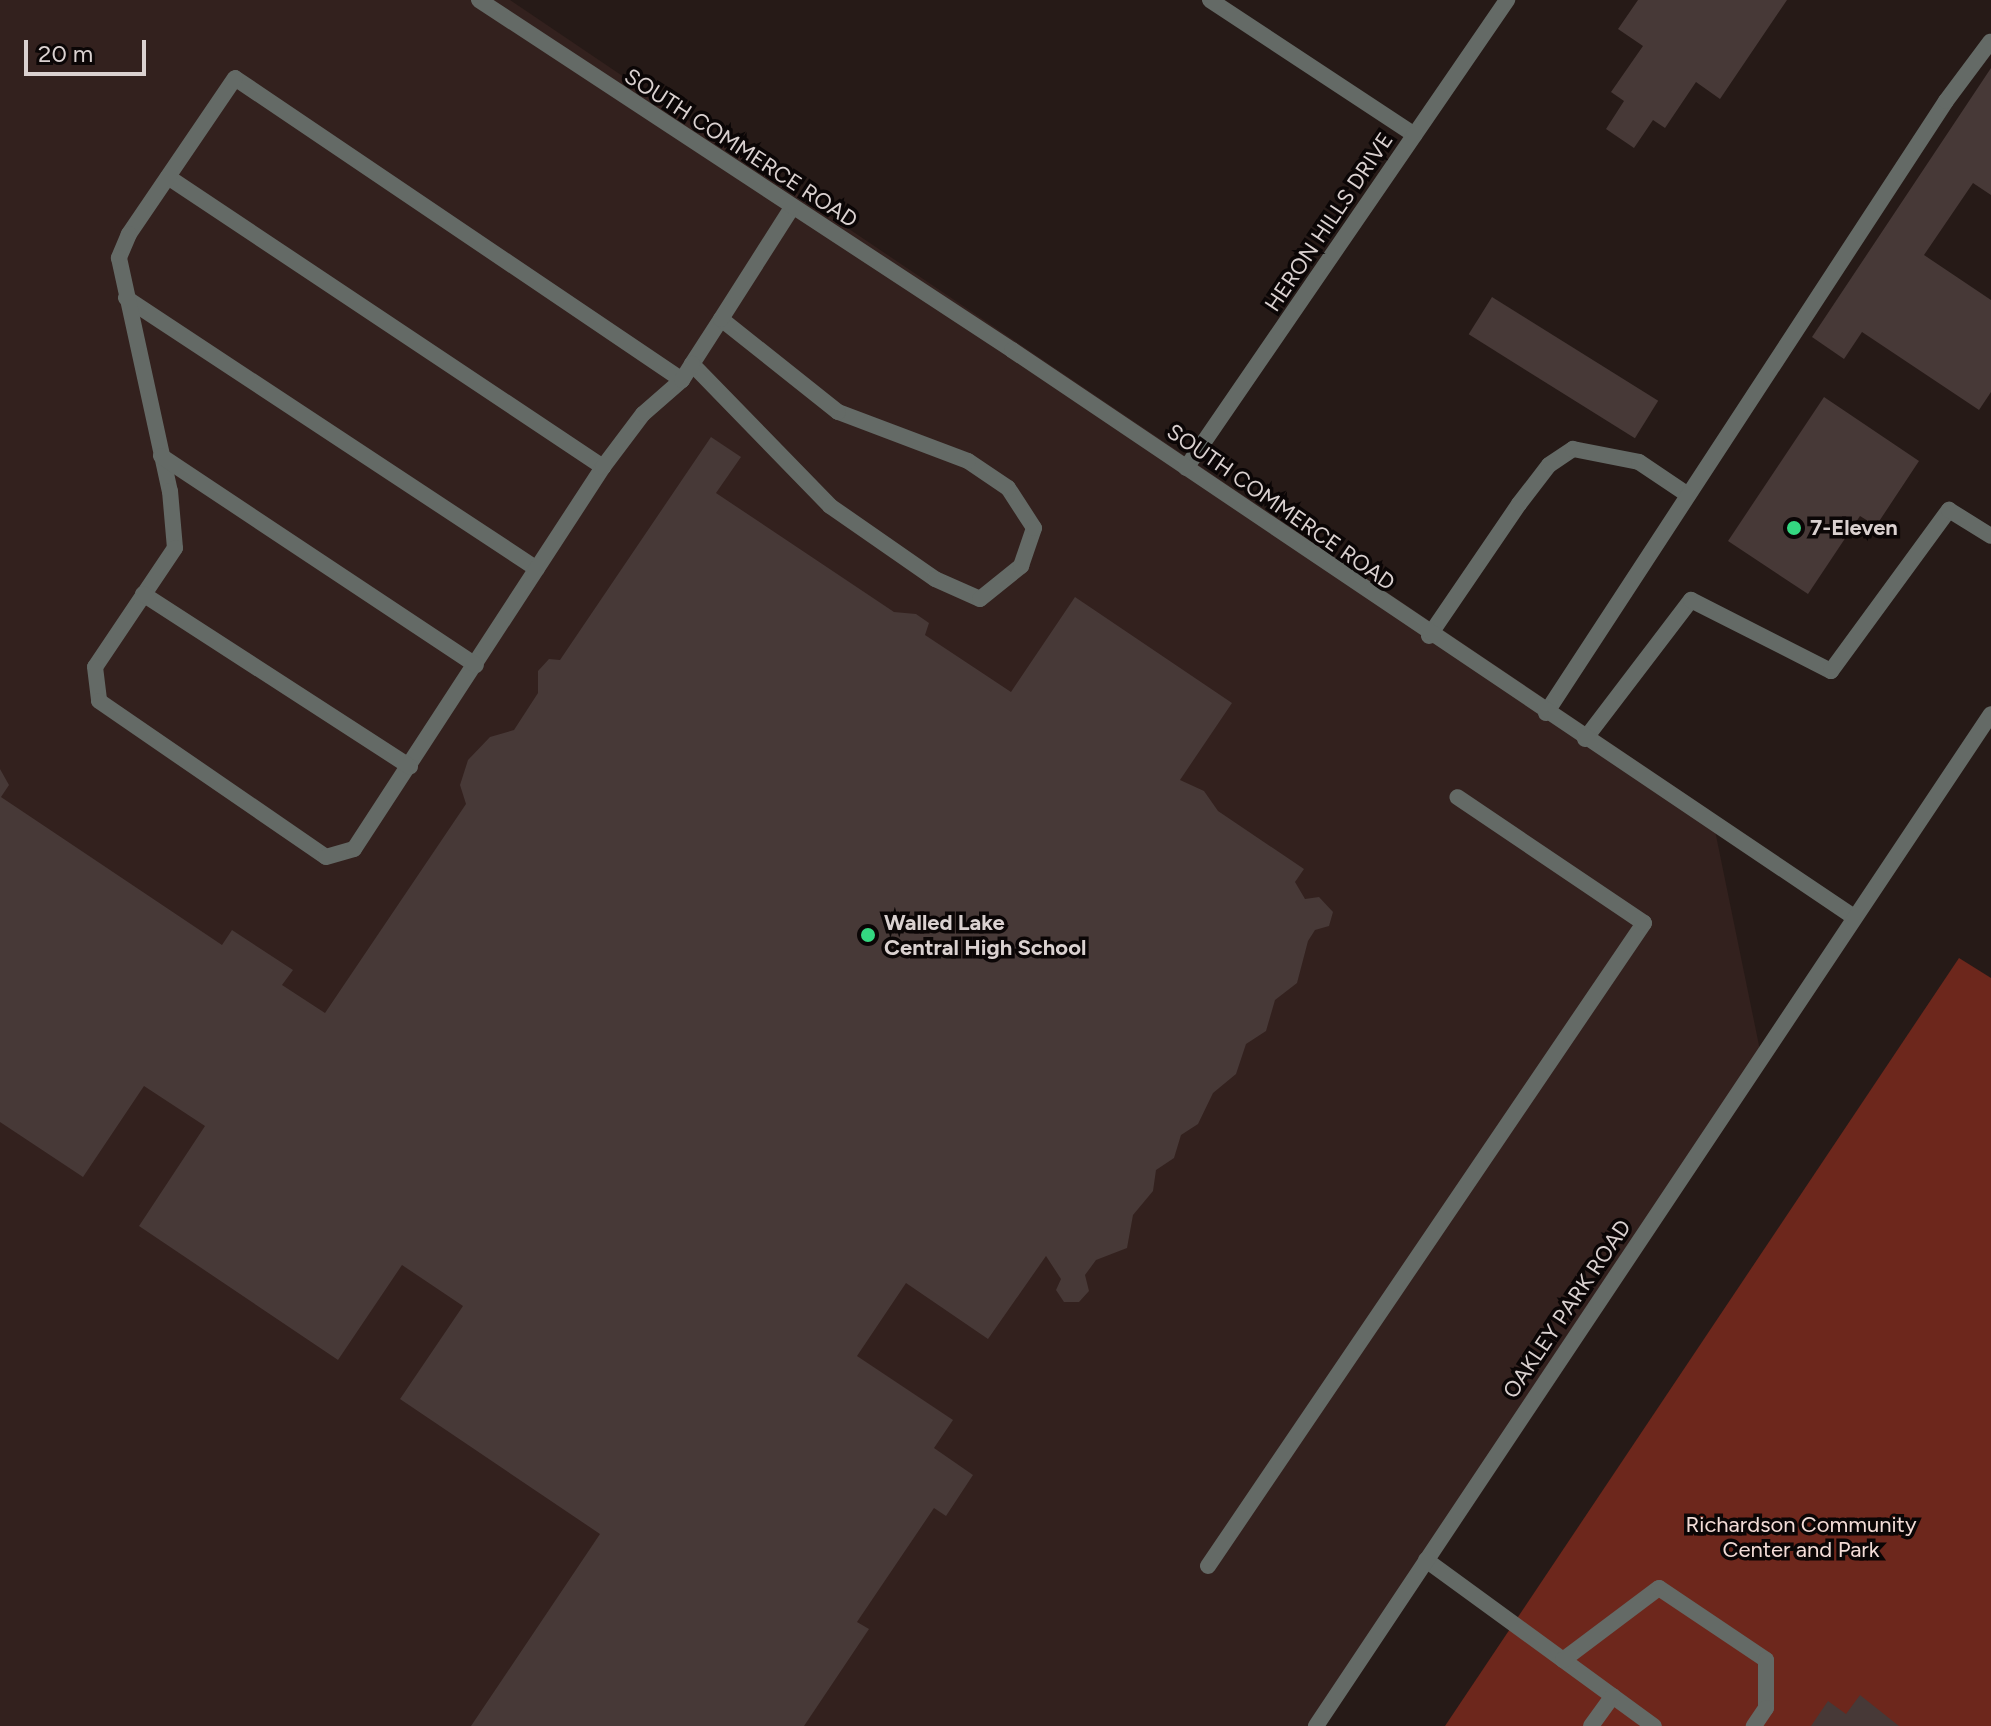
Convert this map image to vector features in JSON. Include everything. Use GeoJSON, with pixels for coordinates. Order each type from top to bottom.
{"type":"FeatureCollection","features":[{"type":"Feature","properties":{"kind":"street","name":"SOUTH COMMERCE ROAD"},"geometry":{"type":"LineString","coordinates":[[479,0],[1186,468],[1429,636],[1854,917]]}},
{"type":"Feature","properties":{"kind":"street"},"geometry":{"type":"LineString","coordinates":[[1210,0],[1415,135]]}},
{"type":"Feature","properties":{"kind":"street","name":"HERON HILLS DRIVE"},"geometry":{"type":"LineString","coordinates":[[1186,468],[1507,0]]}},
{"type":"Feature","properties":{"kind":"street"},"geometry":{"type":"LineString","coordinates":[[1546,713],[1946,101],[1990,42]]}},
{"type":"Feature","properties":{"kind":"street"},"geometry":{"type":"LineString","coordinates":[[682,380],[235,78],[168,177],[119,258],[161,456],[175,548],[95,667],[99,701],[326,857],[354,849],[603,467],[643,414],[682,380],[791,209]]}},
{"type":"Feature","properties":{"kind":"street"},"geometry":{"type":"LineString","coordinates":[[168,177],[603,467]]}},
{"type":"Feature","properties":{"kind":"street"},"geometry":{"type":"LineString","coordinates":[[126,298],[537,569]]}},
{"type":"Feature","properties":{"kind":"street"},"geometry":{"type":"LineString","coordinates":[[692,364],[830,506],[935,579],[980,599],[1021,566],[1034,528],[1008,488],[968,461],[838,412],[721,319]]}},
{"type":"Feature","properties":{"kind":"street"},"geometry":{"type":"LineString","coordinates":[[1429,636],[1549,465],[1573,449],[1639,462],[1688,495]]}},
{"type":"Feature","properties":{"kind":"street"},"geometry":{"type":"LineString","coordinates":[[161,456],[476,665]]}},
{"type":"Feature","properties":{"kind":"street"},"geometry":{"type":"LineString","coordinates":[[1585,739],[1691,600],[1831,671],[1949,510],[1991,536]]}},
{"type":"Feature","properties":{"kind":"street"},"geometry":{"type":"LineString","coordinates":[[143,594],[410,767]]}},
{"type":"Feature","properties":{"kind":"street"},"geometry":{"type":"LineString","coordinates":[[1854,917],[1991,714]]}},
{"type":"Feature","properties":{"kind":"street"},"geometry":{"type":"LineString","coordinates":[[1208,1566],[1644,923],[1457,797]]}},
{"type":"Feature","properties":{"kind":"street","name":"OAKLEY PARK ROAD"},"geometry":{"type":"LineString","coordinates":[[1316,1726],[1854,917]]}},
{"type":"Feature","properties":{"kind":"street"},"geometry":{"type":"LineString","coordinates":[[1426,1560],[1654,1726]]}},
{"type":"Feature","properties":{"kind":"street"},"geometry":{"type":"LineString","coordinates":[[1563,1660],[1659,1588],[1766,1660],[1766,1708],[1754,1726]]}},
{"type":"Feature","properties":{"kind":"street"},"geometry":{"type":"LineString","coordinates":[[1591,1726],[1613,1696]]}},
{"type":"Feature","properties":{"kind":"shaded area","name":"Walled Lake Central High School"},"geometry":{"type":"Polygon","coordinates":[[[0,0],[510,0],[1711,811],[1762,1060],[1315,1726],[0,1726],[0,0]]]}},
{"type":"Feature","properties":{"kind":"green space","name":"Richardson Community Center and Park"},"geometry":{"type":"Polygon","coordinates":[[[1959,958],[1991,978],[1991,1726],[1445,1726],[1959,958]]]}},
{"type":"Feature","properties":{"kind":"building"},"geometry":{"type":"Polygon","coordinates":[[[1638,0],[1787,0],[1720,99],[1696,82],[1665,128],[1653,120],[1634,148],[1606,129],[1624,101],[1611,92],[1643,46],[1618,29],[1638,0]]]}},
{"type":"Feature","properties":{"kind":"building"},"geometry":{"type":"Polygon","coordinates":[[[1991,68],[1991,195],[1973,183],[1924,255],[1991,300],[1991,392],[1979,410],[1862,332],[1844,359],[1812,337],[1991,68]]]}},
{"type":"Feature","properties":{"kind":"building"},"geometry":{"type":"Polygon","coordinates":[[[1492,297],[1658,401],[1635,438],[1469,334],[1492,297]]]}},
{"type":"Feature","properties":{"kind":"building"},"geometry":{"type":"Polygon","coordinates":[[[1824,397],[1919,461],[1876,526],[1860,516],[1808,594],[1728,541],[1824,397]]]}},
{"type":"Feature","properties":{"kind":"building"},"geometry":{"type":"Polygon","coordinates":[[[711,437],[741,457],[716,493],[894,612],[916,614],[929,623],[925,635],[1011,692],[1075,597],[1232,703],[1180,780],[1204,791],[1218,811],[1304,869],[1295,882],[1305,899],[1319,897],[1333,912],[1329,926],[1315,930],[1308,941],[1297,983],[1275,1000],[1266,1031],[1246,1044],[1236,1074],[1213,1093],[1198,1124],[1181,1135],[1174,1158],[1156,1170],[1153,1191],[1133,1215],[1127,1248],[1096,1260],[1085,1275],[1089,1291],[1079,1302],[1064,1302],[1056,1290],[1061,1279],[1046,1256],[988,1339],[906,1283],[857,1356],[953,1420],[934,1448],[973,1475],[946,1516],[934,1508],[857,1622],[869,1629],[804,1726],[471,1726],[600,1534],[400,1399],[463,1306],[402,1265],[338,1360],[139,1226],[205,1126],[144,1086],[83,1177],[0,1122],[0,769],[9,785],[1,797],[222,945],[232,930],[293,970],[282,985],[325,1013],[466,804],[460,785],[468,760],[490,737],[514,730],[538,693],[538,671],[549,659],[560,660],[711,437]]]}},
{"type":"Feature","properties":{"kind":"building"},"geometry":{"type":"Polygon","coordinates":[[[1860,1695],[1899,1726],[1811,1726],[1828,1701],[1846,1714],[1860,1695]]]}},
{"type":"Feature","properties":{"kind":"place","name":"7-Eleven"},"geometry":{"type":"Point","coordinates":[1794,528]}},
{"type":"Feature","properties":{"kind":"place","name":"Walled Lake Central High School"},"geometry":{"type":"Point","coordinates":[868,935]}}]}
